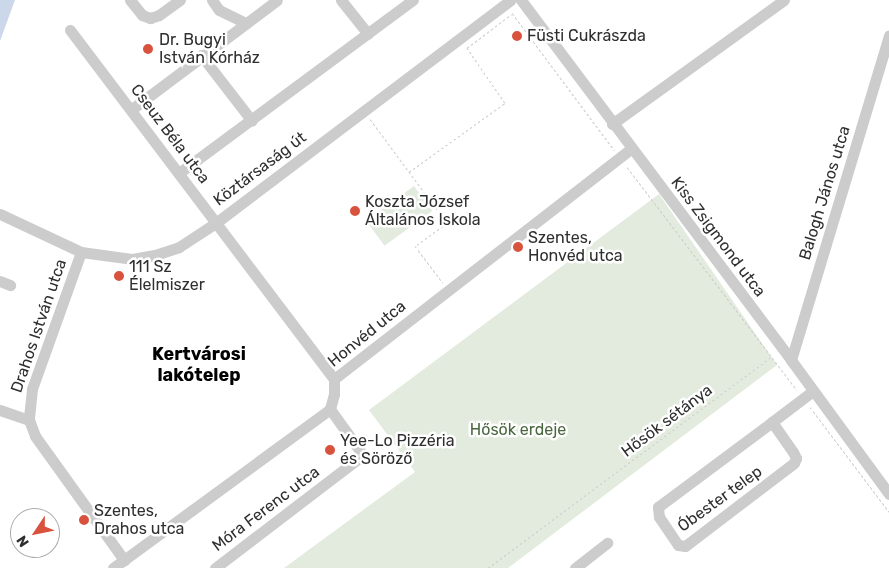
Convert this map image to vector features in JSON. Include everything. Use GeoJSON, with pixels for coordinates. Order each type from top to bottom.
{"type":"FeatureCollection","features":[{"type":"Feature","properties":{"kind":"street"},"geometry":{"type":"LineString","coordinates":[[130,0],[142,15],[150,18],[159,15],[180,0]]}},
{"type":"Feature","properties":{"kind":"street"},"geometry":{"type":"LineString","coordinates":[[212,0],[219,10],[246,23]]}},
{"type":"Feature","properties":{"kind":"street"},"geometry":{"type":"LineString","coordinates":[[132,109],[201,55],[277,0]]}},
{"type":"Feature","properties":{"kind":"street"},"geometry":{"type":"LineString","coordinates":[[341,0],[368,34]]}},
{"type":"Feature","properties":{"kind":"street"},"geometry":{"type":"LineString","coordinates":[[179,173],[252,121],[413,0]]}},
{"type":"Feature","properties":{"kind":"street","name":"Kiss Zsigmond utca"},"geometry":{"type":"LineString","coordinates":[[521,0],[889,494]]}},
{"type":"Feature","properties":{"kind":"street"},"geometry":{"type":"LineString","coordinates":[[612,124],[784,0]]}},
{"type":"Feature","properties":{"kind":"street","name":"Köztársaság út"},"geometry":{"type":"LineString","coordinates":[[0,214],[81,252],[132,259],[155,255],[179,247],[217,222],[364,110],[510,6]]}},
{"type":"Feature","properties":{"kind":"street","name":"Cseuz Béla utca"},"geometry":{"type":"LineString","coordinates":[[70,30],[132,109],[334,379]]}},
{"type":"Feature","properties":{"kind":"street","name":"Balogh János utca"},"geometry":{"type":"LineString","coordinates":[[791,360],[889,35]]}},
{"type":"Feature","properties":{"kind":"street"},"geometry":{"type":"LineString","coordinates":[[201,55],[252,121]]}},
{"type":"Feature","properties":{"kind":"street","name":"Honvéd utca"},"geometry":{"type":"LineString","coordinates":[[330,409],[334,394],[334,379],[631,149]]}},
{"type":"Feature","properties":{"kind":"street","name":"Drahos István utca"},"geometry":{"type":"LineString","coordinates":[[29,420],[32,390],[81,252]]}},
{"type":"Feature","properties":{"kind":"street","name":"Óbester telep"},"geometry":{"type":"LineString","coordinates":[[772,422],[793,452],[796,458],[794,463],[685,546],[678,545],[659,517],[658,507],[813,391]]}},
{"type":"Feature","properties":{"kind":"street"},"geometry":{"type":"LineString","coordinates":[[113,568],[330,409]]}},
{"type":"Feature","properties":{"kind":"street","name":"Móra Ferenc utca"},"geometry":{"type":"LineString","coordinates":[[215,568],[363,456],[330,409]]}},
{"type":"Feature","properties":{"kind":"street"},"geometry":{"type":"LineString","coordinates":[[0,410],[29,420],[35,436],[124,560]]}},
{"type":"Feature","properties":{"kind":"street"},"geometry":{"type":"LineString","coordinates":[[575,568],[607,543]]}},
{"type":"Feature","properties":{"kind":"path"},"geometry":{"type":"LineString","coordinates":[[409,172],[505,103],[466,48],[510,6],[771,357],[889,512]]}},
{"type":"Feature","properties":{"kind":"path"},"geometry":{"type":"LineString","coordinates":[[364,110],[447,223],[415,246],[448,290]]}},
{"type":"Feature","properties":{"kind":"path","name":"Hősök sétánya"},"geometry":{"type":"LineString","coordinates":[[488,568],[771,357]]}},
{"type":"Feature","properties":{"kind":"green space"},"geometry":{"type":"Polygon","coordinates":[[[414,186],[432,211],[384,246],[366,221],[414,186]]]}},
{"type":"Feature","properties":{"kind":"green space","name":"Hősök erdeje"},"geometry":{"type":"Polygon","coordinates":[[[659,194],[777,365],[508,568],[284,568],[415,472],[369,410],[659,194]]]}},
{"type":"Feature","properties":{"kind":"water"},"geometry":{"type":"Polygon","coordinates":[[[0,0],[15,0],[0,41],[0,0]]]}},
{"type":"Feature","properties":{"kind":"place","name":"Füsti Cukrászda"},"geometry":{"type":"Point","coordinates":[517,36]}},
{"type":"Feature","properties":{"kind":"place","name":"Dr. Bugyi István Kórház"},"geometry":{"type":"Point","coordinates":[148,49]}},
{"type":"Feature","properties":{"kind":"place","name":"Koszta József Általános Iskola"},"geometry":{"type":"Point","coordinates":[355,211]}},
{"type":"Feature","properties":{"kind":"place","name":"Szentes, Honvéd utca"},"geometry":{"type":"Point","coordinates":[518,247]}},
{"type":"Feature","properties":{"kind":"place","name":"111 Sz Élelmiszer"},"geometry":{"type":"Point","coordinates":[119,276]}},
{"type":"Feature","properties":{"kind":"place","name":"Yee-Lo Pizzéria és Söröző"},"geometry":{"type":"Point","coordinates":[330,450]}},
{"type":"Feature","properties":{"kind":"place","name":"Szentes, Drahos utca"},"geometry":{"type":"Point","coordinates":[84,520]}},
{"type":"Feature","properties":{"kind":"district","name":"Kertvárosi lakótelep"},"geometry":{"type":"Point","coordinates":[199,365]}}]}
